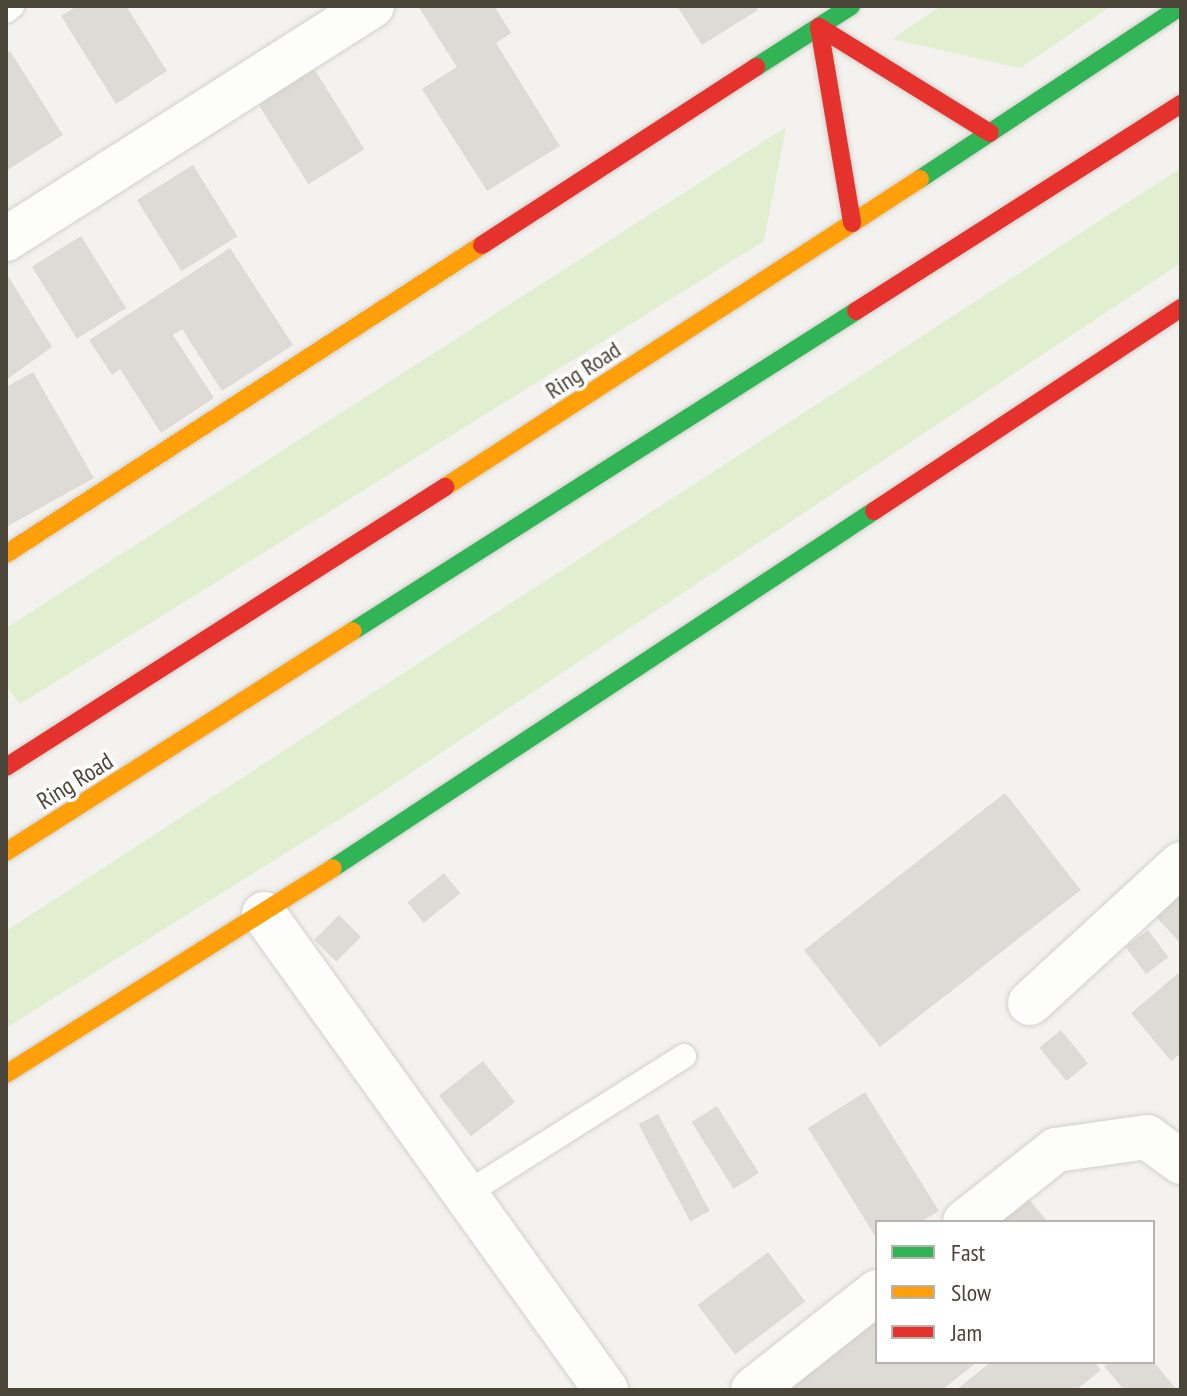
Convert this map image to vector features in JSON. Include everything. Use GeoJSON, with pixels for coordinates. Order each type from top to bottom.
{"type":"FeatureCollection","features":[{"type":"Feature","properties":{"kind":"street"},"geometry":{"type":"LineString","coordinates":[[6,239],[372,6]]}},
{"type":"Feature","properties":{"kind":"street","name":"Ring Road"},"geometry":{"type":"LineString","coordinates":[[6,767],[852,223],[1181,6]]}},
{"type":"Feature","properties":{"kind":"street"},"geometry":{"type":"LineString","coordinates":[[825,13],[990,133]]}},
{"type":"Feature","properties":{"kind":"street"},"geometry":{"type":"LineString","coordinates":[[825,13],[852,223]]}},
{"type":"Feature","properties":{"kind":"street"},"geometry":{"type":"LineString","coordinates":[[6,554],[825,13]]}},
{"type":"Feature","properties":{"kind":"street","name":"Ring Road"},"geometry":{"type":"LineString","coordinates":[[6,852],[1181,104]]}},
{"type":"Feature","properties":{"kind":"street"},"geometry":{"type":"LineString","coordinates":[[6,1074],[264,914],[1181,308]]}},
{"type":"Feature","properties":{"kind":"street"},"geometry":{"type":"LineString","coordinates":[[6,743],[22,757]]}},
{"type":"Feature","properties":{"kind":"street"},"geometry":{"type":"LineString","coordinates":[[1030,1003],[1181,864]]}},
{"type":"Feature","properties":{"kind":"street"},"geometry":{"type":"LineString","coordinates":[[264,914],[606,1390]]}},
{"type":"Feature","properties":{"kind":"street"},"geometry":{"type":"LineString","coordinates":[[968,1220],[1056,1150],[1147,1137],[1181,1162]]}},
{"type":"Feature","properties":{"kind":"street"},"geometry":{"type":"LineString","coordinates":[[753,1390],[875,1294]]}},
{"type":"Feature","properties":{"kind":"lane"},"geometry":{"type":"LineString","coordinates":[[6,11],[12,6]]}},
{"type":"Feature","properties":{"kind":"lane"},"geometry":{"type":"LineString","coordinates":[[466,1194],[684,1056]]}},
{"type":"Feature","properties":{"kind":"green space"},"geometry":{"type":"Polygon","coordinates":[[[941,6],[1111,6],[1020,68],[892,39],[941,6]]]}},
{"type":"Feature","properties":{"kind":"green space"},"geometry":{"type":"Polygon","coordinates":[[[786,127],[764,241],[20,704],[6,686],[6,628],[786,127]]]}},
{"type":"Feature","properties":{"kind":"green space"},"geometry":{"type":"Polygon","coordinates":[[[1181,168],[1181,263],[367,802],[6,1028],[6,931],[1181,168]]]}},
{"type":"Feature","properties":{"kind":"building"},"geometry":{"type":"Polygon","coordinates":[[[77,6],[126,6],[167,71],[116,104],[61,16],[77,6]]]}},
{"type":"Feature","properties":{"kind":"building"},"geometry":{"type":"Polygon","coordinates":[[[418,6],[494,6],[511,33],[496,43],[560,146],[487,191],[422,89],[457,67],[418,6]]]}},
{"type":"Feature","properties":{"kind":"building"},"geometry":{"type":"Polygon","coordinates":[[[677,6],[755,6],[758,10],[702,45],[677,6]]]}},
{"type":"Feature","properties":{"kind":"building"},"geometry":{"type":"Polygon","coordinates":[[[10,51],[63,135],[6,171],[6,53],[10,51]]]}},
{"type":"Feature","properties":{"kind":"building"},"geometry":{"type":"Polygon","coordinates":[[[313,67],[364,149],[308,184],[257,102],[313,67]]]}},
{"type":"Feature","properties":{"kind":"building"},"geometry":{"type":"Polygon","coordinates":[[[193,165],[238,236],[182,271],[137,200],[193,165]]]}},
{"type":"Feature","properties":{"kind":"building"},"geometry":{"type":"Polygon","coordinates":[[[81,236],[126,308],[77,339],[32,267],[81,236]]]}},
{"type":"Feature","properties":{"kind":"building"},"geometry":{"type":"Polygon","coordinates":[[[230,248],[293,345],[222,391],[182,329],[173,335],[214,398],[161,433],[120,369],[112,375],[89,340],[230,248]]]}},
{"type":"Feature","properties":{"kind":"building"},"geometry":{"type":"Polygon","coordinates":[[[6,273],[52,347],[6,380],[6,273]]]}},
{"type":"Feature","properties":{"kind":"building"},"geometry":{"type":"Polygon","coordinates":[[[33,372],[94,478],[8,526],[6,387],[33,372]]]}},
{"type":"Feature","properties":{"kind":"building"},"geometry":{"type":"Polygon","coordinates":[[[1005,793],[1081,890],[880,1047],[804,950],[1005,793]]]}},
{"type":"Feature","properties":{"kind":"building"},"geometry":{"type":"Polygon","coordinates":[[[444,873],[460,893],[424,923],[407,903],[444,873]]]}},
{"type":"Feature","properties":{"kind":"building"},"geometry":{"type":"Polygon","coordinates":[[[1181,889],[1181,944],[1150,910],[1181,889]]]}},
{"type":"Feature","properties":{"kind":"building"},"geometry":{"type":"Polygon","coordinates":[[[339,915],[361,937],[336,962],[314,940],[339,915]]]}},
{"type":"Feature","properties":{"kind":"building"},"geometry":{"type":"Polygon","coordinates":[[[1148,930],[1168,957],[1146,974],[1126,947],[1148,930]]]}},
{"type":"Feature","properties":{"kind":"building"},"geometry":{"type":"Polygon","coordinates":[[[1181,971],[1181,1053],[1171,1061],[1131,1013],[1181,971]]]}},
{"type":"Feature","properties":{"kind":"building"},"geometry":{"type":"Polygon","coordinates":[[[1061,1030],[1088,1063],[1066,1081],[1039,1048],[1061,1030]]]}},
{"type":"Feature","properties":{"kind":"building"},"geometry":{"type":"Polygon","coordinates":[[[483,1061],[515,1102],[471,1136],[439,1095],[483,1061]]]}},
{"type":"Feature","properties":{"kind":"building"},"geometry":{"type":"Polygon","coordinates":[[[865,1092],[939,1211],[923,1220],[875,1220],[875,1236],[808,1128],[865,1092]]]}},
{"type":"Feature","properties":{"kind":"building"},"geometry":{"type":"Polygon","coordinates":[[[717,1106],[759,1173],[733,1189],[692,1122],[717,1106]]]}},
{"type":"Feature","properties":{"kind":"building"},"geometry":{"type":"Polygon","coordinates":[[[658,1114],[710,1211],[690,1221],[639,1124],[658,1114]]]}},
{"type":"Feature","properties":{"kind":"building"},"geometry":{"type":"Polygon","coordinates":[[[1023,1192],[1046,1220],[988,1220],[1023,1192]]]}},
{"type":"Feature","properties":{"kind":"building"},"geometry":{"type":"Polygon","coordinates":[[[768,1252],[805,1302],[735,1354],[698,1305],[768,1252]]]}},
{"type":"Feature","properties":{"kind":"building"},"geometry":{"type":"Polygon","coordinates":[[[875,1311],[875,1364],[974,1364],[942,1390],[784,1390],[875,1311]]]}},
{"type":"Feature","properties":{"kind":"building"},"geometry":{"type":"Polygon","coordinates":[[[1155,1363],[1177,1390],[1124,1390],[1104,1366],[1155,1363]]]}},
{"type":"Feature","properties":{"kind":"building"},"geometry":{"type":"Polygon","coordinates":[[[988,1364],[1096,1364],[1101,1370],[1076,1390],[956,1390],[988,1364]]]}},
{"type":"Feature","properties":{"kind":"traffic: fast"},"geometry":{"type":"LineString","coordinates":[[756,67],[851,6]]}},
{"type":"Feature","properties":{"kind":"traffic: fast"},"geometry":{"type":"LineString","coordinates":[[920,179],[1181,6]]}},
{"type":"Feature","properties":{"kind":"traffic: fast"},"geometry":{"type":"LineString","coordinates":[[353,631],[856,311]]}},
{"type":"Feature","properties":{"kind":"traffic: fast"},"geometry":{"type":"LineString","coordinates":[[333,868],[874,511]]}},
{"type":"Feature","properties":{"kind":"traffic: slow"},"geometry":{"type":"LineString","coordinates":[[445,487],[920,179]]}},
{"type":"Feature","properties":{"kind":"traffic: slow"},"geometry":{"type":"LineString","coordinates":[[6,554],[482,245]]}},
{"type":"Feature","properties":{"kind":"traffic: slow"},"geometry":{"type":"LineString","coordinates":[[6,852],[353,631]]}},
{"type":"Feature","properties":{"kind":"traffic: slow"},"geometry":{"type":"LineString","coordinates":[[6,1074],[333,868]]}},
{"type":"Feature","properties":{"kind":"traffic: jam"},"geometry":{"type":"LineString","coordinates":[[819,27],[990,133]]}},
{"type":"Feature","properties":{"kind":"traffic: jam"},"geometry":{"type":"LineString","coordinates":[[819,27],[852,223]]}},
{"type":"Feature","properties":{"kind":"traffic: jam"},"geometry":{"type":"LineString","coordinates":[[482,245],[756,67]]}},
{"type":"Feature","properties":{"kind":"traffic: jam"},"geometry":{"type":"LineString","coordinates":[[856,311],[1181,104]]}},
{"type":"Feature","properties":{"kind":"traffic: jam"},"geometry":{"type":"LineString","coordinates":[[874,511],[1181,308]]}},
{"type":"Feature","properties":{"kind":"traffic: jam"},"geometry":{"type":"LineString","coordinates":[[6,767],[445,487]]}}]}
